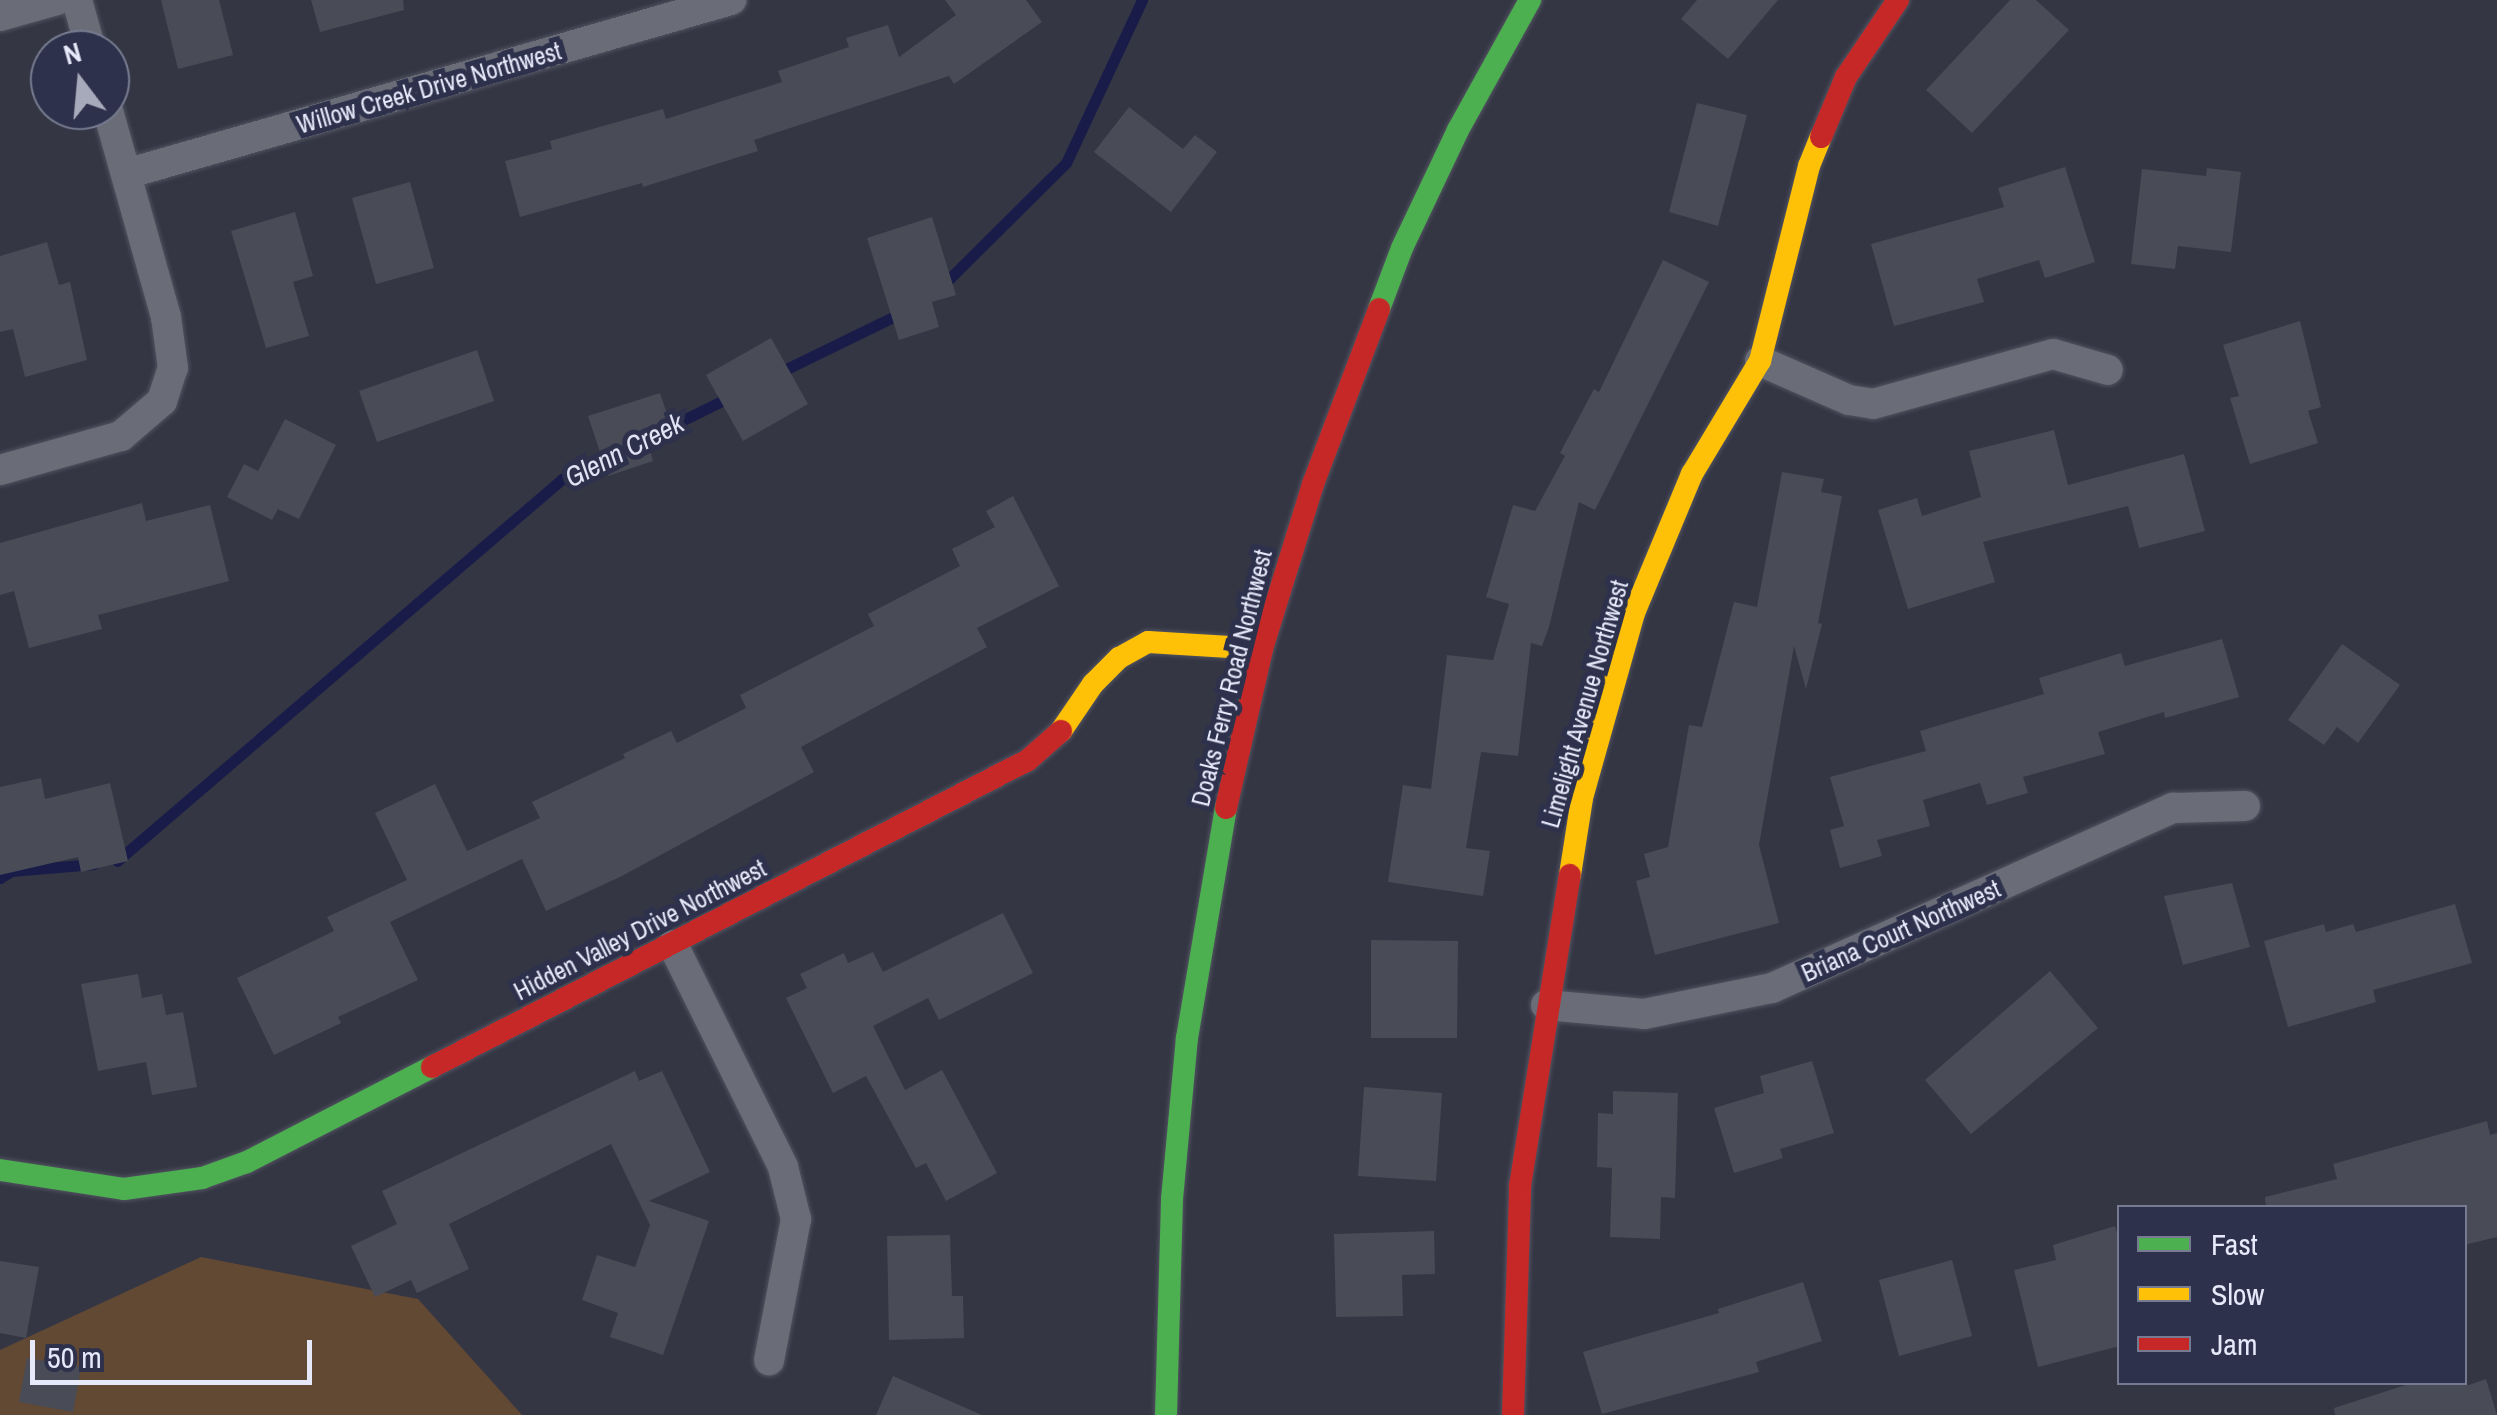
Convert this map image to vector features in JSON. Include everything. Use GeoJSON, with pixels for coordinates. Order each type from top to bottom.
{"type":"FeatureCollection","features":[{"type":"Feature","properties":{"kind":"street"},"geometry":{"type":"LineString","coordinates":[[0,16],[56,0]]}},
{"type":"Feature","properties":{"kind":"street"},"geometry":{"type":"LineString","coordinates":[[78,0],[86,30]]}},
{"type":"Feature","properties":{"kind":"street","name":"Willow Creek Drive Northwest"},"geometry":{"type":"LineString","coordinates":[[126,174],[730,0]]}},
{"type":"Feature","properties":{"kind":"street","name":"Doaks Ferry Road Northwest"},"geometry":{"type":"LineString","coordinates":[[1166,1415],[1172,1199],[1187,1038],[1223,823],[1262,649],[1313,484],[1402,248],[1458,130],[1530,0]]}},
{"type":"Feature","properties":{"kind":"street","name":"Limelight Avenue Northwest"},"geometry":{"type":"LineString","coordinates":[[1513,1415],[1520,1186],[1582,798],[1634,613],[1692,474],[1760,361],[1809,166],[1846,77],[1898,0]]}},
{"type":"Feature","properties":{"kind":"street"},"geometry":{"type":"LineString","coordinates":[[0,470],[121,436],[162,401],[173,368],[166,317],[114,130]]}},
{"type":"Feature","properties":{"kind":"street"},"geometry":{"type":"LineString","coordinates":[[1760,361],[1848,400],[1873,404],[2053,354],[2108,370]]}},
{"type":"Feature","properties":{"kind":"street","name":"Hidden Valley Drive Northwest"},"geometry":{"type":"LineString","coordinates":[[0,1170],[124,1189],[202,1178],[247,1162],[1028,760],[1065,728],[1094,684],[1119,658],[1148,642],[1262,649]]}},
{"type":"Feature","properties":{"kind":"street","name":"Briana Court Northwest"},"geometry":{"type":"LineString","coordinates":[[1546,1005],[1644,1014],[1772,988],[2173,808],[2245,806]]}},
{"type":"Feature","properties":{"kind":"street"},"geometry":{"type":"LineString","coordinates":[[673,945],[782,1167],[796,1219],[769,1360]]}},
{"type":"Feature","properties":{"kind":"shaded area"},"geometry":{"type":"Polygon","coordinates":[[[201,1257],[418,1299],[522,1415],[0,1415],[0,1350],[201,1257]]]}},
{"type":"Feature","properties":{"kind":"building"},"geometry":{"type":"Polygon","coordinates":[[[161,0],[219,0],[233,55],[178,69],[161,0]]]}},
{"type":"Feature","properties":{"kind":"building"},"geometry":{"type":"Polygon","coordinates":[[[311,0],[403,0],[404,10],[320,32],[311,0]]]}},
{"type":"Feature","properties":{"kind":"building"},"geometry":{"type":"Polygon","coordinates":[[[945,0],[1026,0],[1042,22],[954,84],[949,76],[754,140],[758,151],[643,187],[642,183],[520,217],[505,161],[552,149],[550,141],[663,109],[666,119],[782,82],[778,71],[849,47],[846,38],[888,25],[899,57],[956,15],[945,0]]]}},
{"type":"Feature","properties":{"kind":"building"},"geometry":{"type":"Polygon","coordinates":[[[1697,0],[1778,0],[1728,59],[1681,19],[1697,0]]]}},
{"type":"Feature","properties":{"kind":"building"},"geometry":{"type":"Polygon","coordinates":[[[2010,0],[2036,0],[2069,30],[1972,133],[1926,90],[2010,0]]]}},
{"type":"Feature","properties":{"kind":"building"},"geometry":{"type":"Polygon","coordinates":[[[1697,103],[1747,115],[1718,226],[1669,212],[1697,103]]]}},
{"type":"Feature","properties":{"kind":"building"},"geometry":{"type":"Polygon","coordinates":[[[1129,107],[1183,149],[1195,135],[1217,152],[1171,212],[1094,152],[1129,107]]]}},
{"type":"Feature","properties":{"kind":"building"},"geometry":{"type":"Polygon","coordinates":[[[2065,167],[2095,262],[2045,278],[2039,260],[1977,279],[1984,302],[1894,326],[1871,244],[2004,207],[1998,188],[2065,167]]]}},
{"type":"Feature","properties":{"kind":"building"},"geometry":{"type":"Polygon","coordinates":[[[2207,168],[2241,172],[2231,252],[2178,246],[2175,269],[2131,264],[2142,169],[2206,176],[2207,168]]]}},
{"type":"Feature","properties":{"kind":"building"},"geometry":{"type":"Polygon","coordinates":[[[410,182],[434,268],[376,284],[352,198],[410,182]]]}},
{"type":"Feature","properties":{"kind":"building"},"geometry":{"type":"Polygon","coordinates":[[[295,212],[313,276],[293,282],[309,336],[266,348],[231,231],[295,212]]]}},
{"type":"Feature","properties":{"kind":"building"},"geometry":{"type":"Polygon","coordinates":[[[932,217],[956,295],[932,302],[939,327],[899,340],[867,238],[932,217]]]}},
{"type":"Feature","properties":{"kind":"building"},"geometry":{"type":"Polygon","coordinates":[[[47,242],[59,285],[70,282],[87,360],[25,377],[13,329],[0,332],[0,256],[47,242]]]}},
{"type":"Feature","properties":{"kind":"building"},"geometry":{"type":"Polygon","coordinates":[[[1663,260],[1709,282],[1595,510],[1579,502],[1549,627],[1542,646],[1531,643],[1518,756],[1481,752],[1466,848],[1490,851],[1483,896],[1388,882],[1403,785],[1431,789],[1447,655],[1493,660],[1509,604],[1486,597],[1513,505],[1535,511],[1565,456],[1560,453],[1594,389],[1599,392],[1663,260]]]}},
{"type":"Feature","properties":{"kind":"building"},"geometry":{"type":"Polygon","coordinates":[[[2300,321],[2321,407],[2308,411],[2318,443],[2250,464],[2230,398],[2239,396],[2223,345],[2300,321]]]}},
{"type":"Feature","properties":{"kind":"building"},"geometry":{"type":"Polygon","coordinates":[[[771,338],[808,404],[743,441],[706,375],[771,338]]]}},
{"type":"Feature","properties":{"kind":"building"},"geometry":{"type":"Polygon","coordinates":[[[477,350],[494,401],[377,442],[359,391],[477,350]]]}},
{"type":"Feature","properties":{"kind":"building"},"geometry":{"type":"Polygon","coordinates":[[[660,393],[675,438],[649,446],[653,461],[608,476],[588,416],[660,393]]]}},
{"type":"Feature","properties":{"kind":"building"},"geometry":{"type":"Polygon","coordinates":[[[285,419],[336,445],[299,519],[278,509],[272,520],[227,497],[244,464],[258,471],[285,419]]]}},
{"type":"Feature","properties":{"kind":"building"},"geometry":{"type":"Polygon","coordinates":[[[2054,430],[2068,485],[2184,454],[2205,531],[2139,548],[2128,506],[1983,542],[1995,582],[1908,609],[1878,510],[1917,498],[1922,516],[1981,497],[1969,451],[2054,430]]]}},
{"type":"Feature","properties":{"kind":"building"},"geometry":{"type":"Polygon","coordinates":[[[1782,472],[1824,479],[1821,492],[1842,496],[1818,623],[1822,624],[1806,689],[1794,646],[1759,845],[1779,923],[1655,955],[1636,881],[1650,877],[1644,854],[1668,847],[1689,725],[1702,727],[1734,602],[1757,607],[1782,472]]]}},
{"type":"Feature","properties":{"kind":"building"},"geometry":{"type":"Polygon","coordinates":[[[1013,496],[1059,586],[977,628],[987,647],[801,747],[814,772],[620,877],[546,911],[522,859],[390,922],[418,980],[338,1017],[341,1023],[274,1055],[237,978],[334,931],[327,917],[407,880],[375,813],[435,784],[467,851],[540,818],[532,802],[625,758],[623,754],[671,731],[677,743],[746,708],[740,695],[874,626],[868,614],[960,566],[952,549],[995,527],[986,511],[1013,496]]]}},
{"type":"Feature","properties":{"kind":"building"},"geometry":{"type":"Polygon","coordinates":[[[142,503],[146,521],[210,505],[229,581],[98,615],[102,629],[29,648],[14,591],[0,595],[0,543],[142,503]]]}},
{"type":"Feature","properties":{"kind":"building"},"geometry":{"type":"Polygon","coordinates":[[[2222,639],[2239,697],[2165,718],[2164,712],[2098,732],[2105,754],[2023,777],[2028,793],[1987,805],[1980,783],[1923,800],[1930,826],[1877,840],[1882,856],[1840,868],[1830,830],[1844,826],[1830,777],[1926,751],[1920,731],[2044,694],[2039,678],[2121,653],[2125,666],[2222,639]]]}},
{"type":"Feature","properties":{"kind":"building"},"geometry":{"type":"Polygon","coordinates":[[[2342,644],[2400,685],[2358,743],[2337,727],[2324,745],[2288,720],[2342,644]]]}},
{"type":"Feature","properties":{"kind":"building"},"geometry":{"type":"Polygon","coordinates":[[[41,778],[45,799],[110,783],[128,861],[81,872],[78,857],[0,875],[0,787],[41,778]]]}},
{"type":"Feature","properties":{"kind":"building"},"geometry":{"type":"Polygon","coordinates":[[[2232,883],[2250,947],[2183,965],[2164,896],[2232,883]]]}},
{"type":"Feature","properties":{"kind":"building"},"geometry":{"type":"Polygon","coordinates":[[[2455,904],[2472,963],[2373,990],[2376,1002],[2288,1027],[2264,941],[2324,924],[2326,932],[2353,924],[2356,932],[2455,904]]]}},
{"type":"Feature","properties":{"kind":"building"},"geometry":{"type":"Polygon","coordinates":[[[1003,913],[1033,973],[939,1020],[928,998],[873,1026],[905,1090],[942,1070],[997,1173],[946,1201],[926,1163],[916,1168],[866,1076],[833,1093],[786,998],[807,988],[800,974],[844,953],[848,963],[873,952],[883,972],[1003,913]]]}},
{"type":"Feature","properties":{"kind":"building"},"geometry":{"type":"Polygon","coordinates":[[[1371,940],[1458,941],[1457,1038],[1371,1038],[1371,940]]]}},
{"type":"Feature","properties":{"kind":"building"},"geometry":{"type":"Polygon","coordinates":[[[2050,971],[2098,1028],[1971,1134],[1925,1080],[2050,971]]]}},
{"type":"Feature","properties":{"kind":"building"},"geometry":{"type":"Polygon","coordinates":[[[138,974],[142,998],[162,994],[166,1015],[183,1012],[197,1087],[152,1095],[146,1062],[98,1071],[81,984],[138,974]]]}},
{"type":"Feature","properties":{"kind":"building"},"geometry":{"type":"Polygon","coordinates":[[[1812,1061],[1834,1133],[1780,1149],[1783,1158],[1734,1173],[1714,1108],[1764,1093],[1760,1076],[1812,1061]]]}},
{"type":"Feature","properties":{"kind":"building"},"geometry":{"type":"Polygon","coordinates":[[[635,1071],[639,1081],[662,1071],[710,1172],[649,1201],[709,1221],[663,1355],[610,1337],[618,1313],[582,1300],[597,1255],[635,1267],[650,1225],[611,1144],[449,1224],[469,1269],[417,1293],[411,1280],[375,1297],[351,1246],[397,1224],[382,1191],[635,1071]]]}},
{"type":"Feature","properties":{"kind":"building"},"geometry":{"type":"Polygon","coordinates":[[[1364,1087],[1442,1093],[1436,1181],[1358,1176],[1364,1087]]]}},
{"type":"Feature","properties":{"kind":"building"},"geometry":{"type":"Polygon","coordinates":[[[1613,1091],[1678,1093],[1675,1198],[1661,1197],[1660,1239],[1610,1237],[1612,1168],[1597,1167],[1598,1113],[1613,1114],[1613,1091]]]}},
{"type":"Feature","properties":{"kind":"building"},"geometry":{"type":"Polygon","coordinates":[[[2487,1121],[2490,1135],[2497,1133],[2497,1237],[2467,1244],[2467,1205],[2266,1205],[2265,1197],[2337,1179],[2333,1164],[2487,1121]]]}},
{"type":"Feature","properties":{"kind":"building"},"geometry":{"type":"Polygon","coordinates":[[[2115,1226],[2117,1347],[2038,1367],[2014,1270],[2056,1260],[2053,1245],[2115,1226]]]}},
{"type":"Feature","properties":{"kind":"building"},"geometry":{"type":"Polygon","coordinates":[[[1434,1231],[1435,1274],[1402,1275],[1403,1316],[1336,1317],[1334,1234],[1434,1231]]]}},
{"type":"Feature","properties":{"kind":"building"},"geometry":{"type":"Polygon","coordinates":[[[950,1235],[952,1296],[963,1296],[964,1338],[889,1340],[887,1236],[950,1235]]]}},
{"type":"Feature","properties":{"kind":"building"},"geometry":{"type":"Polygon","coordinates":[[[1952,1260],[1972,1336],[1899,1356],[1879,1280],[1952,1260]]]}},
{"type":"Feature","properties":{"kind":"building"},"geometry":{"type":"Polygon","coordinates":[[[0,1261],[39,1267],[26,1338],[0,1333],[0,1261]]]}},
{"type":"Feature","properties":{"kind":"building"},"geometry":{"type":"Polygon","coordinates":[[[1803,1282],[1822,1341],[1756,1362],[1759,1372],[1602,1414],[1583,1352],[1719,1313],[1718,1309],[1803,1282]]]}},
{"type":"Feature","properties":{"kind":"building"},"geometry":{"type":"Polygon","coordinates":[[[27,1358],[81,1367],[73,1412],[19,1402],[27,1358]]]}},
{"type":"Feature","properties":{"kind":"building"},"geometry":{"type":"Polygon","coordinates":[[[893,1376],[982,1415],[876,1415],[893,1376]]]}},
{"type":"Feature","properties":{"kind":"building"},"geometry":{"type":"Polygon","coordinates":[[[2486,1379],[2497,1415],[2335,1415],[2334,1408],[2406,1385],[2469,1385],[2486,1379]]]}},
{"type":"Feature","properties":{"kind":"waterway","name":"Glenn Creek"},"geometry":{"type":"LineString","coordinates":[[943,285],[1066,163],[1142,0]]}},
{"type":"Feature","properties":{"kind":"waterway","name":"Glenn Creek"},"geometry":{"type":"LineString","coordinates":[[776,374],[903,312]]}},
{"type":"Feature","properties":{"kind":"waterway","name":"Glenn Creek"},"geometry":{"type":"LineString","coordinates":[[659,432],[732,396]]}},
{"type":"Feature","properties":{"kind":"waterway","name":"Glenn Creek"},"geometry":{"type":"LineString","coordinates":[[117,861],[562,479],[616,453]]}},
{"type":"Feature","properties":{"kind":"waterway","name":"Glenn Creek"},"geometry":{"type":"LineString","coordinates":[[0,878],[11,871],[94,864]]}},
{"type":"Feature","properties":{"kind":"traffic: fast"},"geometry":{"type":"LineString","coordinates":[[1379,309],[1402,248],[1458,130],[1530,0]]}},
{"type":"Feature","properties":{"kind":"traffic: fast"},"geometry":{"type":"LineString","coordinates":[[1166,1415],[1172,1199],[1187,1038],[1226,808]]}},
{"type":"Feature","properties":{"kind":"traffic: fast"},"geometry":{"type":"LineString","coordinates":[[0,1170],[124,1189],[202,1178],[247,1162],[432,1067]]}},
{"type":"Feature","properties":{"kind":"traffic: slow"},"geometry":{"type":"LineString","coordinates":[[1570,875],[1582,798],[1634,613],[1692,474],[1760,361],[1809,166],[1821,137]]}},
{"type":"Feature","properties":{"kind":"traffic: slow"},"geometry":{"type":"LineString","coordinates":[[1061,731],[1093,684],[1119,658],[1148,642],[1262,649]]}},
{"type":"Feature","properties":{"kind":"traffic: jam"},"geometry":{"type":"LineString","coordinates":[[1821,137],[1846,77],[1898,0]]}},
{"type":"Feature","properties":{"kind":"traffic: jam"},"geometry":{"type":"LineString","coordinates":[[1226,808],[1262,649],[1313,484],[1379,309]]}},
{"type":"Feature","properties":{"kind":"traffic: jam"},"geometry":{"type":"LineString","coordinates":[[432,1067],[1028,760],[1061,731]]}},
{"type":"Feature","properties":{"kind":"traffic: jam"},"geometry":{"type":"LineString","coordinates":[[1513,1415],[1520,1186],[1570,875]]}}]}
